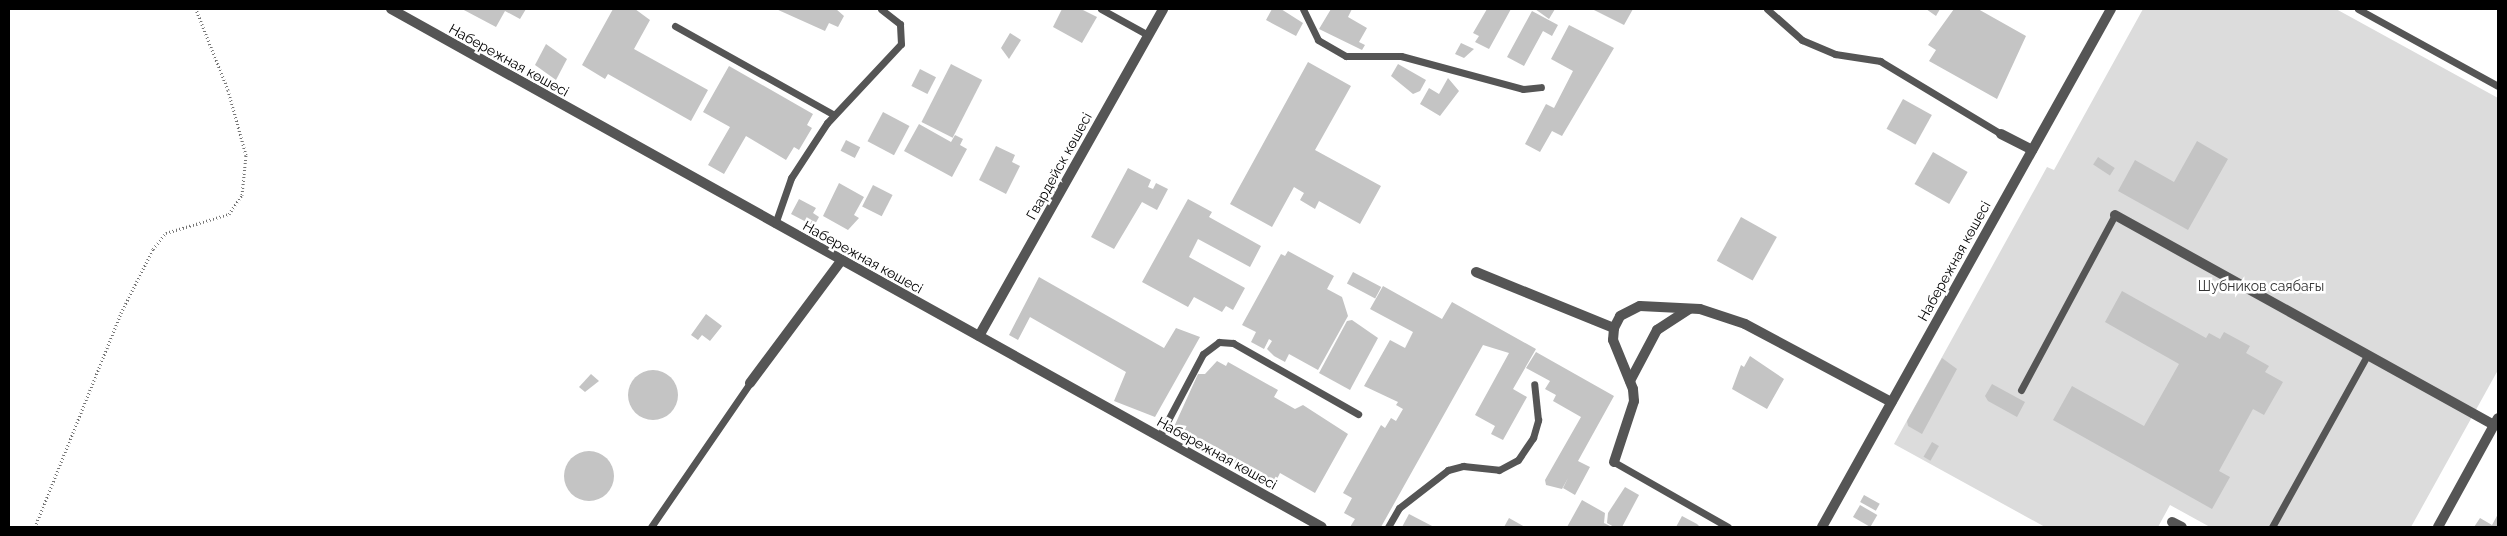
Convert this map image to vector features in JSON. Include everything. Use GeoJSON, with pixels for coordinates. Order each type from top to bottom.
{"type":"FeatureCollection","features":[{"type":"Feature","properties":{"kind":"street","name":"Набережная көшесі"},"geometry":{"type":"LineString","coordinates":[[391,9],[1322,527]]}},
{"type":"Feature","properties":{"kind":"street","name":"Гвардейск көшесі"},"geometry":{"type":"LineString","coordinates":[[979,336],[1163,9]]}},
{"type":"Feature","properties":{"kind":"street","name":"Набережная көшесі"},"geometry":{"type":"LineString","coordinates":[[1822,527],[2111,9]]}},
{"type":"Feature","properties":{"kind":"street"},"geometry":{"type":"LineString","coordinates":[[2001,134],[2032,150]]}},
{"type":"Feature","properties":{"kind":"street"},"geometry":{"type":"LineString","coordinates":[[2116,215],[2496,427],[2438,527]]}},
{"type":"Feature","properties":{"kind":"street"},"geometry":{"type":"LineString","coordinates":[[750,383],[841,261]]}},
{"type":"Feature","properties":{"kind":"street"},"geometry":{"type":"LineString","coordinates":[[1476,272],[1614,328]]}},
{"type":"Feature","properties":{"kind":"street"},"geometry":{"type":"LineString","coordinates":[[1614,462],[1630,420],[1630,381],[1617,353],[1614,328],[1620,316],[1640,306],[1689,309],[1745,324],[1892,402]]}},
{"type":"Feature","properties":{"kind":"street"},"geometry":{"type":"LineString","coordinates":[[1630,381],[1657,330],[1689,309]]}},
{"type":"Feature","properties":{"kind":"lane"},"geometry":{"type":"LineString","coordinates":[[775,224],[791,178],[834,115],[900,44],[900,24],[881,9]]}},
{"type":"Feature","properties":{"kind":"lane"},"geometry":{"type":"LineString","coordinates":[[1101,9],[1148,35]]}},
{"type":"Feature","properties":{"kind":"lane"},"geometry":{"type":"LineString","coordinates":[[1303,9],[1318,40],[1346,56],[1401,56],[1523,89],[1541,87]]}},
{"type":"Feature","properties":{"kind":"lane"},"geometry":{"type":"LineString","coordinates":[[1768,9],[1802,40],[1835,54],[1880,61],[2001,134]]}},
{"type":"Feature","properties":{"kind":"lane"},"geometry":{"type":"LineString","coordinates":[[2358,9],[2498,86]]}},
{"type":"Feature","properties":{"kind":"lane"},"geometry":{"type":"LineString","coordinates":[[675,26],[834,115]]}},
{"type":"Feature","properties":{"kind":"lane"},"geometry":{"type":"LineString","coordinates":[[2021,390],[2116,215]]}},
{"type":"Feature","properties":{"kind":"lane"},"geometry":{"type":"LineString","coordinates":[[1159,437],[1203,354],[1219,342],[1233,343],[1358,414]]}},
{"type":"Feature","properties":{"kind":"lane"},"geometry":{"type":"LineString","coordinates":[[2272,527],[2368,354]]}},
{"type":"Feature","properties":{"kind":"lane"},"geometry":{"type":"LineString","coordinates":[[651,527],[750,383]]}},
{"type":"Feature","properties":{"kind":"lane"},"geometry":{"type":"LineString","coordinates":[[1388,527],[1399,508],[1448,470],[1463,466],[1499,470],[1518,460],[1533,438],[1538,420],[1534,384]]}},
{"type":"Feature","properties":{"kind":"lane"},"geometry":{"type":"LineString","coordinates":[[1614,462],[1728,527]]}},
{"type":"Feature","properties":{"kind":"path"},"geometry":{"type":"LineString","coordinates":[[35,527],[121,313],[153,249],[166,233],[229,214],[242,195],[246,155],[228,90],[196,9]]}},
{"type":"Feature","properties":{"kind":"green space","name":"Шубников саябағы"},"geometry":{"type":"Polygon","coordinates":[[[2143,9],[2336,9],[2498,98],[2498,370],[2411,527],[2210,527],[2170,505],[2158,527],[2045,527],[1894,444],[2047,167],[2054,170],[2143,9]]]}},
{"type":"Feature","properties":{"kind":"building"},"geometry":{"type":"Polygon","coordinates":[[[462,9],[526,9],[520,19],[505,11],[496,27],[462,9]]]}},
{"type":"Feature","properties":{"kind":"building"},"geometry":{"type":"Polygon","coordinates":[[[613,9],[635,9],[650,20],[634,49],[708,90],[691,121],[608,74],[605,79],[582,65],[613,9]]]}},
{"type":"Feature","properties":{"kind":"building"},"geometry":{"type":"Polygon","coordinates":[[[776,9],[836,9],[844,16],[838,27],[829,23],[825,31],[776,9]]]}},
{"type":"Feature","properties":{"kind":"building"},"geometry":{"type":"Polygon","coordinates":[[[1062,9],[1081,9],[1097,17],[1082,43],[1053,27],[1062,9]]]}},
{"type":"Feature","properties":{"kind":"building"},"geometry":{"type":"Polygon","coordinates":[[[1272,9],[1281,9],[1303,23],[1296,36],[1266,20],[1272,9]]]}},
{"type":"Feature","properties":{"kind":"building"},"geometry":{"type":"Polygon","coordinates":[[[1331,9],[1352,9],[1348,17],[1367,28],[1359,42],[1365,45],[1362,50],[1319,29],[1331,9]]]}},
{"type":"Feature","properties":{"kind":"building"},"geometry":{"type":"Polygon","coordinates":[[[1487,9],[1511,9],[1489,49],[1475,42],[1479,36],[1473,33],[1487,9]]]}},
{"type":"Feature","properties":{"kind":"building"},"geometry":{"type":"Polygon","coordinates":[[[1535,9],[1555,9],[1549,19],[1535,9]]]}},
{"type":"Feature","properties":{"kind":"building"},"geometry":{"type":"Polygon","coordinates":[[[1592,9],[1633,9],[1624,25],[1592,9]]]}},
{"type":"Feature","properties":{"kind":"building"},"geometry":{"type":"Polygon","coordinates":[[[1926,9],[1940,9],[1936,16],[1926,9]]]}},
{"type":"Feature","properties":{"kind":"building"},"geometry":{"type":"Polygon","coordinates":[[[1954,9],[1978,9],[2026,36],[1997,99],[1929,61],[1936,50],[1928,45],[1954,9]]]}},
{"type":"Feature","properties":{"kind":"building"},"geometry":{"type":"Polygon","coordinates":[[[1532,11],[1558,25],[1552,36],[1543,31],[1524,66],[1507,57],[1532,11]]]}},
{"type":"Feature","properties":{"kind":"building"},"geometry":{"type":"Polygon","coordinates":[[[1569,25],[1614,48],[1562,136],[1552,131],[1540,152],[1525,144],[1546,104],[1554,108],[1573,71],[1551,59],[1569,25]]]}},
{"type":"Feature","properties":{"kind":"building"},"geometry":{"type":"Polygon","coordinates":[[[1010,33],[1021,40],[1009,59],[1001,48],[1010,33]]]}},
{"type":"Feature","properties":{"kind":"building"},"geometry":{"type":"Polygon","coordinates":[[[1461,43],[1474,49],[1464,58],[1455,54],[1461,43]]]}},
{"type":"Feature","properties":{"kind":"building"},"geometry":{"type":"Polygon","coordinates":[[[546,44],[567,59],[556,80],[535,65],[546,44]]]}},
{"type":"Feature","properties":{"kind":"building"},"geometry":{"type":"Polygon","coordinates":[[[1308,62],[1351,86],[1315,150],[1381,186],[1360,224],[1319,201],[1315,209],[1300,200],[1304,193],[1294,187],[1272,227],[1230,204],[1308,62]]]}},
{"type":"Feature","properties":{"kind":"building"},"geometry":{"type":"Polygon","coordinates":[[[951,64],[982,80],[953,138],[921,122],[951,64]]]}},
{"type":"Feature","properties":{"kind":"building"},"geometry":{"type":"Polygon","coordinates":[[[1398,64],[1426,80],[1420,91],[1413,94],[1391,76],[1398,64]]]}},
{"type":"Feature","properties":{"kind":"building"},"geometry":{"type":"Polygon","coordinates":[[[729,66],[813,114],[807,125],[812,128],[799,150],[794,147],[786,160],[746,136],[724,174],[708,165],[730,127],[703,112],[729,66]]]}},
{"type":"Feature","properties":{"kind":"building"},"geometry":{"type":"Polygon","coordinates":[[[920,69],[936,77],[927,94],[911,86],[920,69]]]}},
{"type":"Feature","properties":{"kind":"building"},"geometry":{"type":"Polygon","coordinates":[[[1448,78],[1459,91],[1440,116],[1420,104],[1429,88],[1439,94],[1448,78]]]}},
{"type":"Feature","properties":{"kind":"building"},"geometry":{"type":"Polygon","coordinates":[[[1903,99],[1932,115],[1915,145],[1887,129],[1903,99]]]}},
{"type":"Feature","properties":{"kind":"building"},"geometry":{"type":"Polygon","coordinates":[[[883,112],[909,126],[894,155],[868,141],[883,112]]]}},
{"type":"Feature","properties":{"kind":"building"},"geometry":{"type":"Polygon","coordinates":[[[919,124],[951,142],[955,135],[963,139],[960,145],[967,149],[952,177],[904,151],[919,124]]]}},
{"type":"Feature","properties":{"kind":"building"},"geometry":{"type":"Polygon","coordinates":[[[846,140],[860,147],[855,158],[841,151],[846,140]]]}},
{"type":"Feature","properties":{"kind":"building"},"geometry":{"type":"Polygon","coordinates":[[[2197,141],[2228,159],[2188,230],[2118,191],[2135,160],[2174,182],[2197,141]]]}},
{"type":"Feature","properties":{"kind":"building"},"geometry":{"type":"Polygon","coordinates":[[[996,146],[1015,155],[1012,162],[1020,166],[1006,194],[979,180],[996,146]]]}},
{"type":"Feature","properties":{"kind":"building"},"geometry":{"type":"Polygon","coordinates":[[[1933,152],[1968,172],[1949,204],[1914,184],[1933,152]]]}},
{"type":"Feature","properties":{"kind":"building"},"geometry":{"type":"Polygon","coordinates":[[[2098,157],[2115,168],[2110,175],[2093,165],[2098,157]]]}},
{"type":"Feature","properties":{"kind":"building"},"geometry":{"type":"Polygon","coordinates":[[[1128,168],[1151,180],[1148,187],[1153,189],[1156,183],[1168,189],[1157,210],[1142,202],[1114,249],[1091,237],[1128,168]]]}},
{"type":"Feature","properties":{"kind":"building"},"geometry":{"type":"Polygon","coordinates":[[[839,183],[864,197],[854,215],[859,218],[848,230],[823,216],[839,183]]]}},
{"type":"Feature","properties":{"kind":"building"},"geometry":{"type":"Polygon","coordinates":[[[873,185],[893,195],[882,216],[862,206],[873,185]]]}},
{"type":"Feature","properties":{"kind":"building"},"geometry":{"type":"Polygon","coordinates":[[[799,199],[816,208],[813,213],[819,217],[814,226],[791,214],[799,199]]]}},
{"type":"Feature","properties":{"kind":"building"},"geometry":{"type":"Polygon","coordinates":[[[1188,199],[1212,212],[1209,217],[1261,246],[1250,267],[1198,239],[1189,257],[1245,288],[1233,310],[1226,306],[1222,312],[1194,297],[1188,307],[1142,282],[1188,199]]]}},
{"type":"Feature","properties":{"kind":"building"},"geometry":{"type":"Polygon","coordinates":[[[1741,217],[1777,237],[1753,281],[1717,261],[1741,217]]]}},
{"type":"Feature","properties":{"kind":"building"},"geometry":{"type":"Polygon","coordinates":[[[1288,251],[1334,276],[1327,289],[1342,297],[1348,316],[1318,370],[1289,354],[1285,362],[1274,356],[1267,349],[1272,341],[1269,339],[1264,349],[1251,342],[1256,332],[1242,325],[1281,254],[1285,256],[1288,251]]]}},
{"type":"Feature","properties":{"kind":"building"},"geometry":{"type":"Polygon","coordinates":[[[1353,272],[1381,287],[1375,299],[1347,283],[1353,272]]]}},
{"type":"Feature","properties":{"kind":"building"},"geometry":{"type":"Polygon","coordinates":[[[1039,277],[1164,348],[1176,328],[1200,337],[1155,417],[1114,401],[1126,372],[1030,317],[1018,340],[1009,335],[1039,277]]]}},
{"type":"Feature","properties":{"kind":"building"},"geometry":{"type":"Polygon","coordinates":[[[1383,286],[1442,319],[1452,302],[1536,349],[1513,389],[1527,397],[1503,440],[1491,434],[1495,426],[1475,415],[1509,353],[1483,345],[1381,527],[1350,527],[1355,519],[1344,513],[1352,498],[1343,493],[1381,425],[1385,428],[1391,418],[1396,421],[1403,409],[1396,405],[1398,402],[1364,386],[1390,340],[1405,348],[1413,332],[1370,309],[1383,286]]]}},
{"type":"Feature","properties":{"kind":"building"},"geometry":{"type":"Polygon","coordinates":[[[2122,291],[2206,338],[2209,333],[2220,339],[2224,332],[2250,346],[2246,353],[2269,366],[2265,372],[2283,382],[2264,415],[2253,409],[2219,471],[2230,477],[2212,509],[2053,420],[2072,386],[2144,426],[2179,364],[2105,322],[2122,291]]]}},
{"type":"Feature","properties":{"kind":"building"},"geometry":{"type":"Polygon","coordinates":[[[706,314],[722,326],[710,341],[702,335],[698,340],[691,335],[706,314]]]}},
{"type":"Feature","properties":{"kind":"building"},"geometry":{"type":"Polygon","coordinates":[[[1352,320],[1378,338],[1350,390],[1319,373],[1347,321],[1352,320]]]}},
{"type":"Feature","properties":{"kind":"building"},"geometry":{"type":"Polygon","coordinates":[[[1536,352],[1614,396],[1578,461],[1590,467],[1575,495],[1563,488],[1568,478],[1562,489],[1546,485],[1545,480],[1581,417],[1553,401],[1556,395],[1545,389],[1550,381],[1526,368],[1536,352]]]}},
{"type":"Feature","properties":{"kind":"building"},"geometry":{"type":"Polygon","coordinates":[[[1750,356],[1784,379],[1767,409],[1732,389],[1741,365],[1744,367],[1750,356]]]}},
{"type":"Feature","properties":{"kind":"building"},"geometry":{"type":"Polygon","coordinates":[[[1942,358],[1957,369],[1922,434],[1908,426],[1907,421],[1942,358]]]}},
{"type":"Feature","properties":{"kind":"building"},"geometry":{"type":"Polygon","coordinates":[[[1217,361],[1226,366],[1228,362],[1278,390],[1274,397],[1295,409],[1303,405],[1348,434],[1315,493],[1280,473],[1274,485],[1173,429],[1198,374],[1205,374],[1217,361]]]}},
{"type":"Feature","properties":{"kind":"building"},"geometry":{"type":"Polygon","coordinates":[[[648,370],[658,370],[671,377],[678,390],[678,400],[671,413],[658,420],[648,420],[639,416],[632,409],[628,400],[628,390],[632,381],[639,374],[648,370]]]}},
{"type":"Feature","properties":{"kind":"building"},"geometry":{"type":"Polygon","coordinates":[[[591,374],[599,381],[585,392],[579,387],[591,374]]]}},
{"type":"Feature","properties":{"kind":"building"},"geometry":{"type":"Polygon","coordinates":[[[1992,384],[2025,402],[2017,417],[1988,401],[1985,396],[1992,384]]]}},
{"type":"Feature","properties":{"kind":"building"},"geometry":{"type":"Polygon","coordinates":[[[1932,442],[1939,446],[1930,461],[1924,457],[1932,442]]]}},
{"type":"Feature","properties":{"kind":"building"},"geometry":{"type":"Polygon","coordinates":[[[584,451],[594,451],[607,458],[614,471],[614,481],[607,494],[594,501],[584,501],[575,497],[568,490],[564,481],[564,471],[568,462],[575,455],[584,451]]]}},
{"type":"Feature","properties":{"kind":"building"},"geometry":{"type":"Polygon","coordinates":[[[1625,487],[1639,495],[1622,527],[1614,527],[1607,523],[1608,513],[1625,487]]]}},
{"type":"Feature","properties":{"kind":"building"},"geometry":{"type":"Polygon","coordinates":[[[1864,495],[1880,504],[1876,511],[1860,502],[1864,495]]]}},
{"type":"Feature","properties":{"kind":"building"},"geometry":{"type":"Polygon","coordinates":[[[1582,500],[1605,513],[1604,523],[1612,527],[1567,527],[1582,500]]]}},
{"type":"Feature","properties":{"kind":"building"},"geometry":{"type":"Polygon","coordinates":[[[1860,505],[1877,515],[1870,527],[1853,517],[1860,505]]]}},
{"type":"Feature","properties":{"kind":"building"},"geometry":{"type":"Polygon","coordinates":[[[1409,514],[1434,527],[1402,527],[1409,514]]]}},
{"type":"Feature","properties":{"kind":"building"},"geometry":{"type":"Polygon","coordinates":[[[2498,514],[2498,527],[2474,527],[2480,518],[2492,525],[2498,514]]]}},
{"type":"Feature","properties":{"kind":"building"},"geometry":{"type":"Polygon","coordinates":[[[1682,516],[1697,524],[1700,527],[1676,527],[1682,516]]]}},
{"type":"Feature","properties":{"kind":"building"},"geometry":{"type":"Polygon","coordinates":[[[1509,518],[1525,527],[1504,527],[1509,518]]]}}]}
